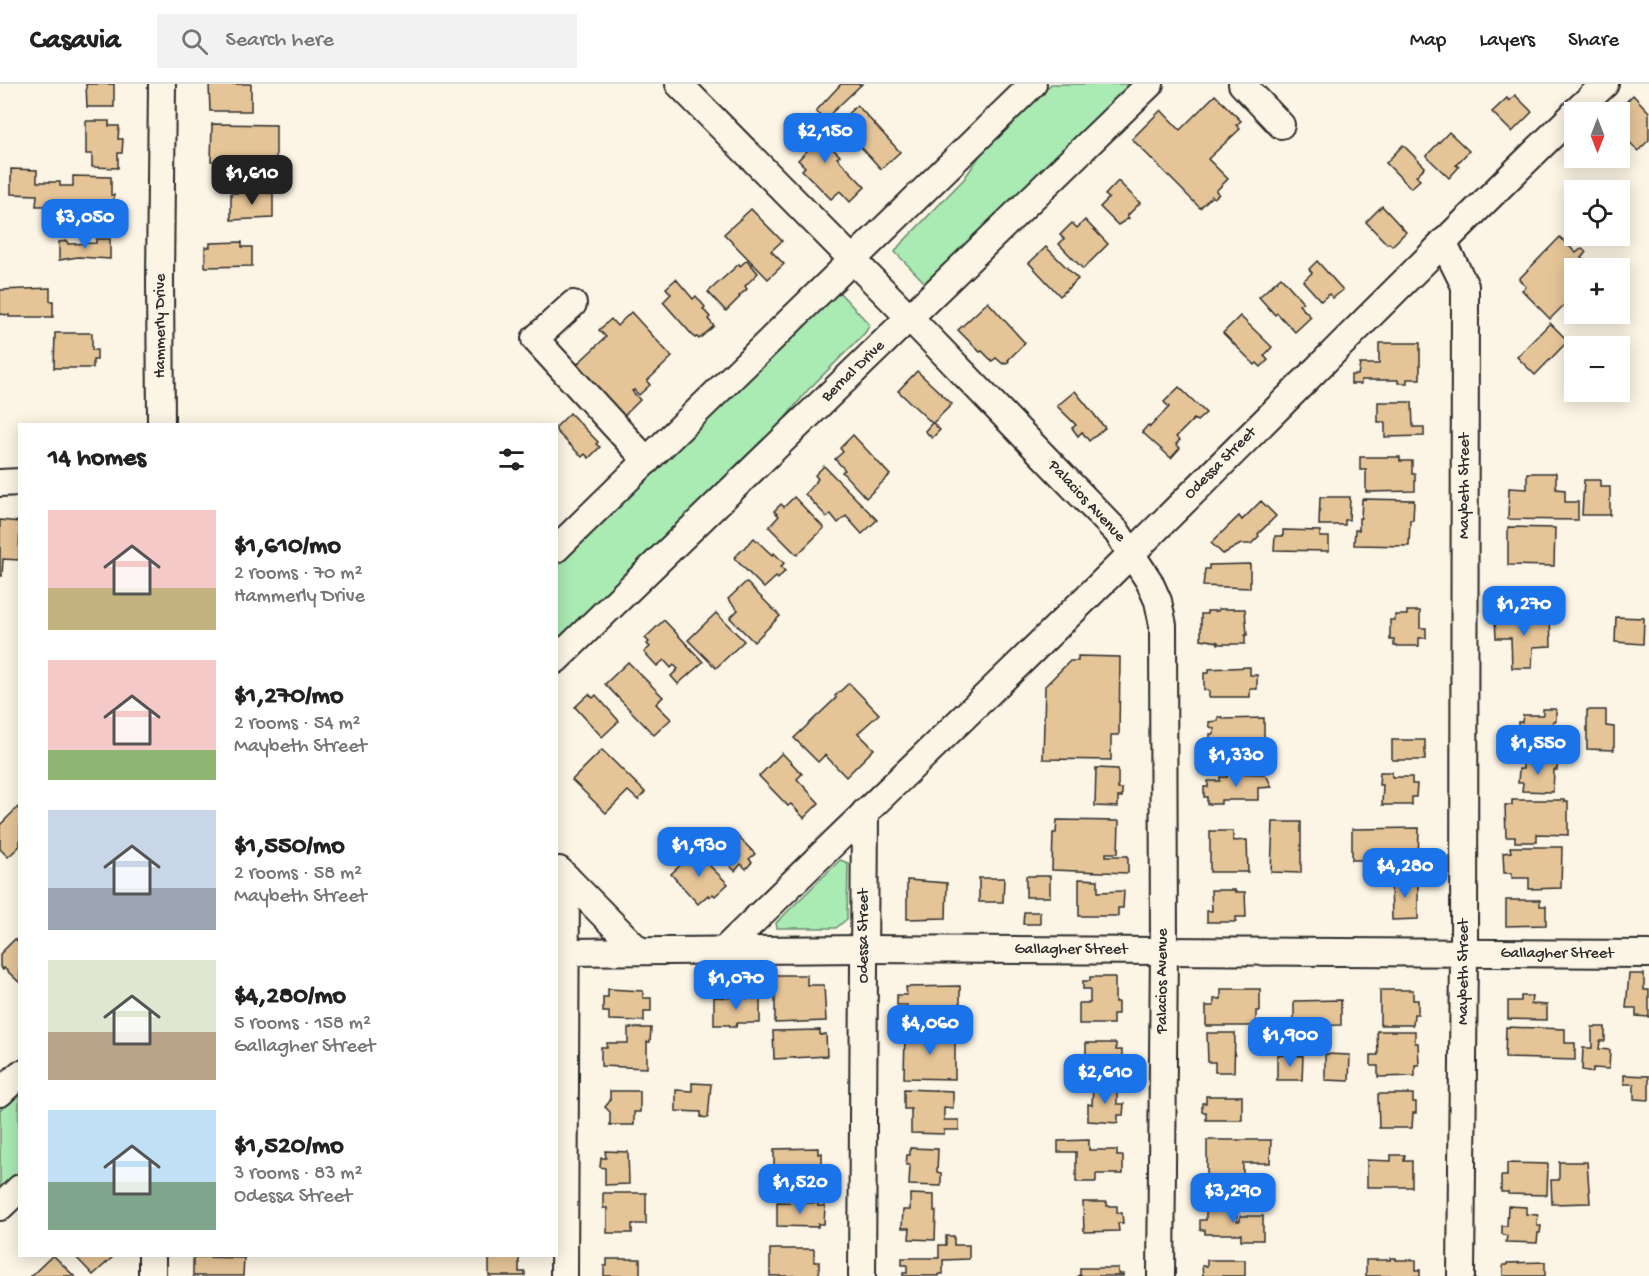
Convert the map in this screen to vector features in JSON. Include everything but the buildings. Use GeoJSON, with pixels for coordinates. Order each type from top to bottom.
{"type":"FeatureCollection","features":[{"type":"Feature","properties":{"kind":"street","name":"Hammerly Drive"},"geometry":{"type":"LineString","coordinates":[[161,423],[162,84]]}},
{"type":"Feature","properties":{"kind":"street","name":"Palacios Avenue"},"geometry":{"type":"LineString","coordinates":[[679,84],[1117,532],[1149,581],[1158,601],[1163,625],[1164,950],[1161,1276]]}},
{"type":"Feature","properties":{"kind":"street"},"geometry":{"type":"LineString","coordinates":[[558,547],[1033,84]]}},
{"type":"Feature","properties":{"kind":"street","name":"Bernal Drive"},"geometry":{"type":"LineString","coordinates":[[558,658],[1150,84]]}},
{"type":"Feature","properties":{"kind":"street"},"geometry":{"type":"LineString","coordinates":[[1242,84],[1281,125]]}},
{"type":"Feature","properties":{"kind":"street","name":"Odessa Street"},"geometry":{"type":"LineString","coordinates":[[1586,102],[1605,84]]}},
{"type":"Feature","properties":{"kind":"street","name":"Odessa Street"},"geometry":{"type":"LineString","coordinates":[[725,950],[1132,554],[1564,124]]}},
{"type":"Feature","properties":{"kind":"street","name":"Maybeth Street"},"geometry":{"type":"LineString","coordinates":[[1443,242],[1465,286],[1461,1276]]}},
{"type":"Feature","properties":{"kind":"street"},"geometry":{"type":"LineString","coordinates":[[573,304],[535,339],[647,461]]}},
{"type":"Feature","properties":{"kind":"street"},"geometry":{"type":"LineString","coordinates":[[0,483],[18,482]]}},
{"type":"Feature","properties":{"kind":"street","name":"Odessa Street"},"geometry":{"type":"LineString","coordinates":[[862,1276],[865,812]]}},
{"type":"Feature","properties":{"kind":"street"},"geometry":{"type":"LineString","coordinates":[[561,872],[638,950]]}},
{"type":"Feature","properties":{"kind":"street"},"geometry":{"type":"LineString","coordinates":[[561,872],[566,952],[564,1276]]}},
{"type":"Feature","properties":{"kind":"street","name":"Gallagher Street"},"geometry":{"type":"LineString","coordinates":[[566,952],[864,949],[1649,954]]}},
{"type":"Feature","properties":{"kind":"street"},"geometry":{"type":"LineString","coordinates":[[0,1093],[18,1076]]}},
{"type":"Feature","properties":{"kind":"street"},"geometry":{"type":"LineString","coordinates":[[0,1207],[18,1190]]}},
{"type":"Feature","properties":{"kind":"street"},"geometry":{"type":"LineString","coordinates":[[152,1257],[152,1276]]}},
{"type":"Feature","properties":{"kind":"green space"},"geometry":{"type":"Polygon","coordinates":[[[1051,84],[1134,84],[926,284],[895,252],[964,179],[983,151],[1051,84]]]}},
{"type":"Feature","properties":{"kind":"green space"},"geometry":{"type":"Polygon","coordinates":[[[840,293],[870,325],[864,334],[807,391],[769,438],[558,645],[558,566],[833,296],[840,293]]]}},
{"type":"Feature","properties":{"kind":"green space"},"geometry":{"type":"Polygon","coordinates":[[[840,860],[848,863],[847,919],[836,928],[777,928],[776,923],[840,860]]]}},
{"type":"Feature","properties":{"kind":"green space"},"geometry":{"type":"Polygon","coordinates":[[[18,1092],[18,1174],[0,1192],[0,1110],[18,1092]]]}}]}
